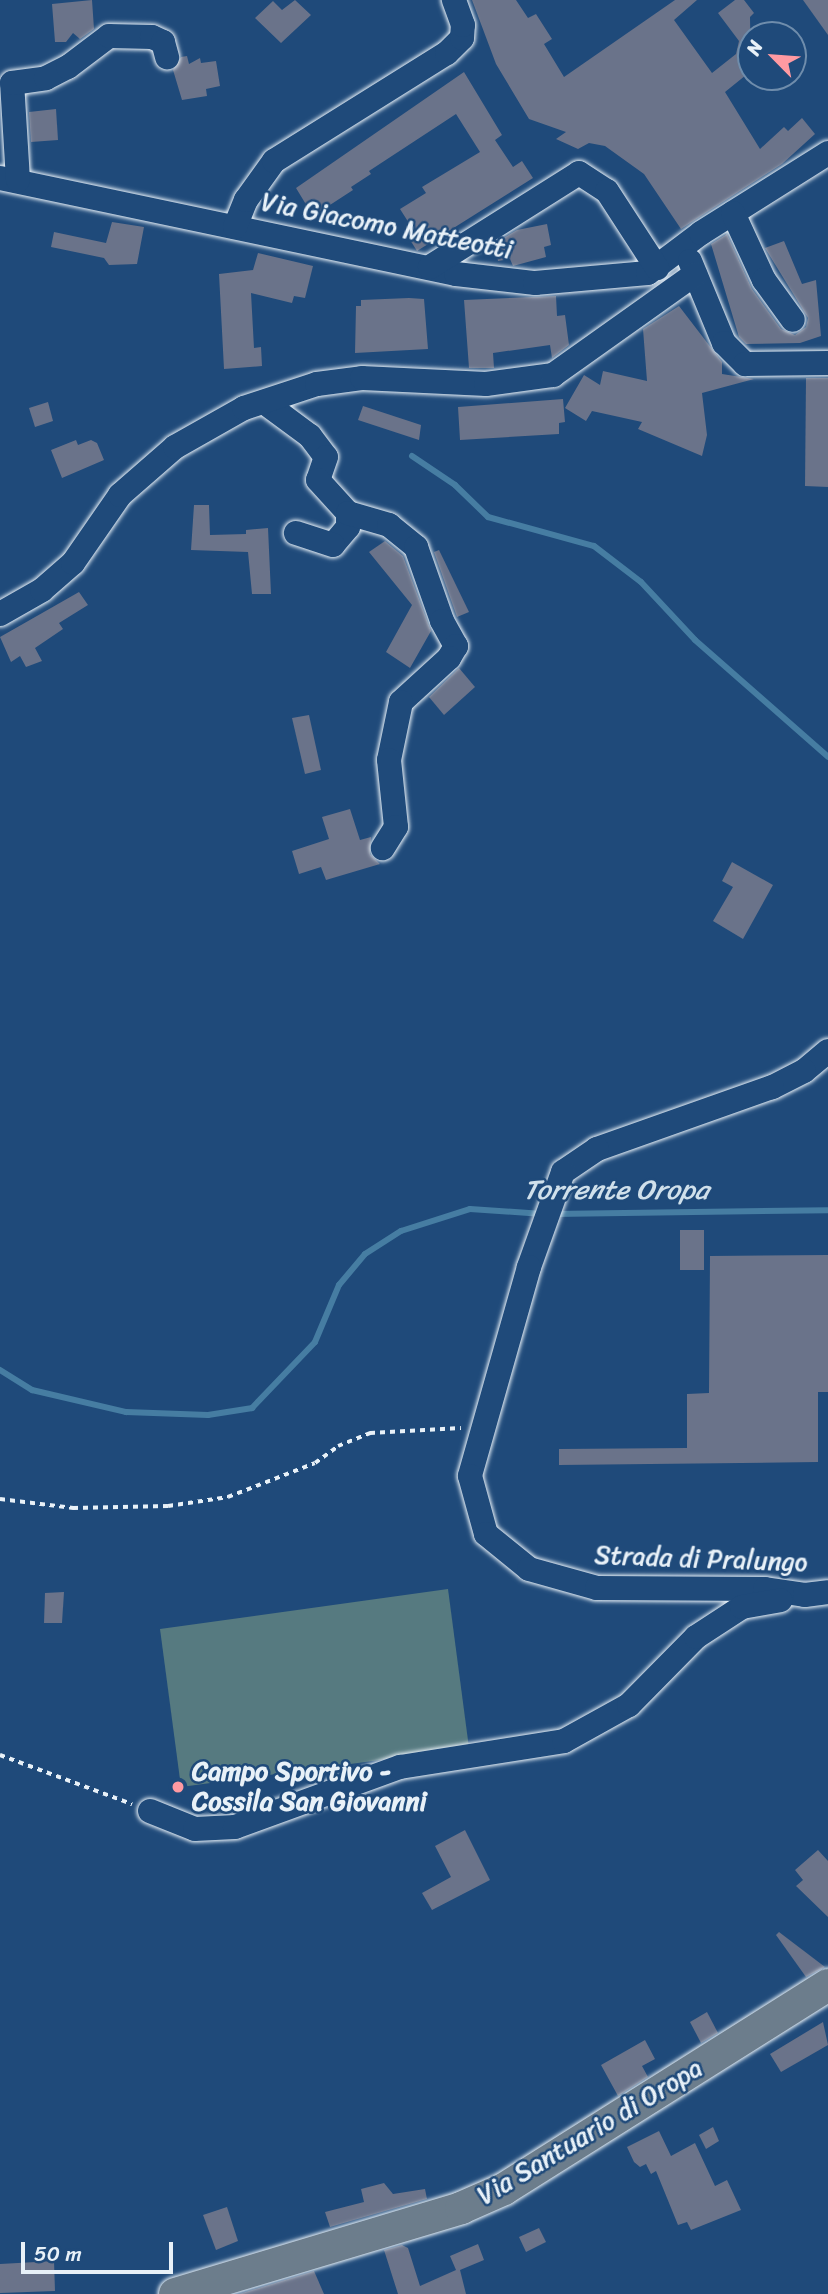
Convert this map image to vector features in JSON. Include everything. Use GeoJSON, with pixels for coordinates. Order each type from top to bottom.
{"type":"FeatureCollection","features":[{"type":"Feature","properties":{"kind":"main road","name":"Via Santuario di Oropa"},"geometry":{"type":"LineString","coordinates":[[175,2294],[461,2208],[504,2189],[828,1985]]}},
{"type":"Feature","properties":{"kind":"street","name":"Via Giacomo Matteotti"},"geometry":{"type":"LineString","coordinates":[[235,227],[246,200],[274,160],[447,53],[462,38],[454,0]]}},
{"type":"Feature","properties":{"kind":"street"},"geometry":{"type":"LineString","coordinates":[[9,179],[12,83],[46,78],[68,67],[109,36],[152,37],[163,42],[167,57]]}},
{"type":"Feature","properties":{"kind":"street","name":"Via Giacomo Matteotti"},"geometry":{"type":"LineString","coordinates":[[9,179],[430,267],[535,283],[604,279],[657,268],[733,213],[828,153]]}},
{"type":"Feature","properties":{"kind":"street"},"geometry":{"type":"LineString","coordinates":[[430,267],[579,173],[607,191],[657,268]]}},
{"type":"Feature","properties":{"kind":"street"},"geometry":{"type":"LineString","coordinates":[[733,213],[764,280],[793,320]]}},
{"type":"Feature","properties":{"kind":"street"},"geometry":{"type":"LineString","coordinates":[[684,248],[724,343],[745,364],[828,363]]}},
{"type":"Feature","properties":{"kind":"street"},"geometry":{"type":"LineString","coordinates":[[0,614],[42,590],[73,563],[120,495],[175,447],[264,402],[317,384],[362,378],[486,384],[553,375],[695,274]]}},
{"type":"Feature","properties":{"kind":"street"},"geometry":{"type":"LineString","coordinates":[[264,402],[318,447],[326,457],[318,480],[348,513],[389,525],[416,547],[442,621],[456,646],[449,658],[401,702],[389,760],[396,827],[383,848]]}},
{"type":"Feature","properties":{"kind":"street"},"geometry":{"type":"LineString","coordinates":[[296,533],[333,545],[348,527],[348,513]]}},
{"type":"Feature","properties":{"kind":"street","name":"Strada di Pralungo"},"geometry":{"type":"LineString","coordinates":[[816,1594],[765,1589],[597,1588],[529,1569],[486,1534],[475,1506],[470,1476],[529,1267],[563,1172],[597,1149],[772,1087],[804,1071],[828,1051]]}},
{"type":"Feature","properties":{"kind":"street"},"geometry":{"type":"LineString","coordinates":[[150,1811],[195,1829],[236,1827],[400,1767],[564,1741],[629,1704],[696,1637],[742,1607],[816,1594]]}},
{"type":"Feature","properties":{"kind":"path"},"geometry":{"type":"LineString","coordinates":[[0,1499],[73,1508],[180,1505],[239,1493],[315,1463],[338,1446],[370,1433],[484,1428]]}},
{"type":"Feature","properties":{"kind":"path"},"geometry":{"type":"LineString","coordinates":[[0,1755],[150,1811]]}},
{"type":"Feature","properties":{"kind":"green space"},"geometry":{"type":"Polygon","coordinates":[[[448,1589],[469,1748],[181,1787],[160,1629],[448,1589]]]}},
{"type":"Feature","properties":{"kind":"building"},"geometry":{"type":"Polygon","coordinates":[[[92,0],[94,29],[80,39],[73,33],[66,42],[55,42],[52,4],[92,0]]]}},
{"type":"Feature","properties":{"kind":"building"},"geometry":{"type":"Polygon","coordinates":[[[295,0],[311,15],[281,43],[255,18],[273,1],[282,10],[295,0]]]}},
{"type":"Feature","properties":{"kind":"building"},"geometry":{"type":"Polygon","coordinates":[[[472,0],[516,0],[528,18],[536,14],[552,39],[544,44],[564,77],[675,0],[697,0],[674,20],[712,73],[736,54],[737,50],[737,82],[725,92],[760,149],[784,127],[788,131],[802,118],[815,134],[782,164],[681,229],[644,174],[605,146],[589,143],[578,149],[556,139],[566,132],[529,119],[496,64],[472,0]]]}},
{"type":"Feature","properties":{"kind":"building"},"geometry":{"type":"Polygon","coordinates":[[[735,0],[744,0],[754,13],[750,21],[737,21],[737,38],[718,13],[735,0]]]}},
{"type":"Feature","properties":{"kind":"building"},"geometry":{"type":"Polygon","coordinates":[[[803,0],[828,0],[828,35],[803,0]]]}},
{"type":"Feature","properties":{"kind":"building"},"geometry":{"type":"Polygon","coordinates":[[[187,56],[189,64],[200,58],[201,63],[216,61],[220,86],[206,89],[207,96],[182,100],[173,70],[181,57],[187,56]]]}},
{"type":"Feature","properties":{"kind":"building"},"geometry":{"type":"Polygon","coordinates":[[[464,72],[502,135],[495,140],[513,167],[522,161],[533,178],[417,251],[407,235],[414,231],[400,209],[426,193],[422,187],[480,152],[456,114],[369,171],[371,174],[351,187],[353,190],[313,216],[296,188],[464,72]]]}},
{"type":"Feature","properties":{"kind":"building"},"geometry":{"type":"Polygon","coordinates":[[[56,109],[58,140],[31,142],[29,112],[56,109]]]}},
{"type":"Feature","properties":{"kind":"building"},"geometry":{"type":"Polygon","coordinates":[[[112,222],[144,227],[137,264],[109,265],[104,258],[51,247],[54,232],[106,243],[112,222]]]}},
{"type":"Feature","properties":{"kind":"building"},"geometry":{"type":"Polygon","coordinates":[[[547,224],[551,245],[544,247],[546,257],[513,266],[510,259],[498,261],[495,243],[517,230],[547,224]]]}},
{"type":"Feature","properties":{"kind":"building"},"geometry":{"type":"Polygon","coordinates":[[[727,234],[752,289],[781,329],[795,335],[806,327],[808,318],[765,248],[784,241],[802,284],[816,280],[821,336],[800,343],[746,344],[739,337],[711,244],[727,234]]]}},
{"type":"Feature","properties":{"kind":"building"},"geometry":{"type":"Polygon","coordinates":[[[258,253],[313,266],[305,298],[294,296],[292,303],[251,293],[254,348],[261,347],[262,366],[224,369],[219,274],[253,270],[258,253]]]}},
{"type":"Feature","properties":{"kind":"building"},"geometry":{"type":"Polygon","coordinates":[[[556,296],[557,316],[565,315],[569,345],[552,358],[550,345],[493,353],[494,368],[469,368],[464,300],[556,296]]]}},
{"type":"Feature","properties":{"kind":"building"},"geometry":{"type":"Polygon","coordinates":[[[424,299],[428,349],[355,353],[356,306],[361,306],[361,300],[424,299]]]}},
{"type":"Feature","properties":{"kind":"building"},"geometry":{"type":"Polygon","coordinates":[[[679,306],[722,362],[722,374],[754,379],[702,393],[707,435],[702,456],[638,429],[642,422],[592,411],[586,421],[565,408],[584,375],[600,385],[603,371],[647,381],[643,329],[679,306]]]}},
{"type":"Feature","properties":{"kind":"building"},"geometry":{"type":"Polygon","coordinates":[[[806,378],[828,378],[828,487],[805,486],[806,378]]]}},
{"type":"Feature","properties":{"kind":"building"},"geometry":{"type":"Polygon","coordinates":[[[563,399],[565,422],[559,423],[559,434],[460,440],[458,407],[563,399]]]}},
{"type":"Feature","properties":{"kind":"building"},"geometry":{"type":"Polygon","coordinates":[[[48,402],[53,421],[35,427],[29,408],[48,402]]]}},
{"type":"Feature","properties":{"kind":"building"},"geometry":{"type":"Polygon","coordinates":[[[363,406],[421,425],[419,440],[358,420],[363,406]]]}},
{"type":"Feature","properties":{"kind":"building"},"geometry":{"type":"Polygon","coordinates":[[[76,440],[78,445],[91,440],[97,443],[104,460],[62,478],[51,450],[76,440]]]}},
{"type":"Feature","properties":{"kind":"building"},"geometry":{"type":"Polygon","coordinates":[[[194,505],[209,505],[210,535],[246,534],[246,530],[268,528],[271,594],[252,594],[248,552],[191,550],[194,505]]]}},
{"type":"Feature","properties":{"kind":"building"},"geometry":{"type":"Polygon","coordinates":[[[385,541],[403,556],[431,631],[410,668],[386,652],[412,605],[369,552],[385,541]]]}},
{"type":"Feature","properties":{"kind":"building"},"geometry":{"type":"Polygon","coordinates":[[[439,550],[469,612],[457,617],[434,552],[439,550]]]}},
{"type":"Feature","properties":{"kind":"building"},"geometry":{"type":"Polygon","coordinates":[[[79,592],[88,605],[59,623],[63,629],[35,648],[42,661],[26,667],[20,656],[11,662],[0,637],[79,592]]]}},
{"type":"Feature","properties":{"kind":"building"},"geometry":{"type":"Polygon","coordinates":[[[459,668],[475,687],[444,715],[429,697],[459,668]]]}},
{"type":"Feature","properties":{"kind":"building"},"geometry":{"type":"Polygon","coordinates":[[[309,715],[321,770],[305,774],[292,718],[309,715]]]}},
{"type":"Feature","properties":{"kind":"building"},"geometry":{"type":"Polygon","coordinates":[[[350,809],[360,840],[371,837],[370,854],[380,864],[326,880],[321,867],[299,874],[292,851],[329,839],[322,817],[350,809]]]}},
{"type":"Feature","properties":{"kind":"building"},"geometry":{"type":"Polygon","coordinates":[[[732,862],[773,885],[743,939],[713,921],[733,887],[722,881],[732,862]]]}},
{"type":"Feature","properties":{"kind":"building"},"geometry":{"type":"Polygon","coordinates":[[[680,1230],[704,1230],[704,1270],[680,1270],[680,1230]]]}},
{"type":"Feature","properties":{"kind":"building"},"geometry":{"type":"Polygon","coordinates":[[[828,1255],[828,1392],[818,1392],[818,1462],[559,1465],[559,1449],[687,1448],[687,1394],[709,1393],[710,1256],[828,1255]]]}},
{"type":"Feature","properties":{"kind":"building"},"geometry":{"type":"Polygon","coordinates":[[[64,1592],[62,1623],[44,1623],[45,1593],[64,1592]]]}},
{"type":"Feature","properties":{"kind":"building"},"geometry":{"type":"Polygon","coordinates":[[[465,1830],[490,1880],[432,1910],[422,1893],[451,1877],[435,1846],[465,1830]]]}},
{"type":"Feature","properties":{"kind":"building"},"geometry":{"type":"Polygon","coordinates":[[[818,1850],[828,1861],[828,1917],[796,1886],[803,1880],[795,1870],[818,1850]]]}},
{"type":"Feature","properties":{"kind":"building"},"geometry":{"type":"Polygon","coordinates":[[[779,1932],[825,1967],[806,1977],[776,1935],[779,1932]]]}},
{"type":"Feature","properties":{"kind":"building"},"geometry":{"type":"Polygon","coordinates":[[[707,2012],[718,2033],[701,2043],[690,2022],[707,2012]]]}},
{"type":"Feature","properties":{"kind":"building"},"geometry":{"type":"Polygon","coordinates":[[[823,2022],[828,2045],[781,2072],[770,2054],[823,2022]]]}},
{"type":"Feature","properties":{"kind":"building"},"geometry":{"type":"Polygon","coordinates":[[[645,2040],[655,2059],[642,2066],[648,2077],[618,2096],[601,2065],[645,2040]]]}},
{"type":"Feature","properties":{"kind":"building"},"geometry":{"type":"Polygon","coordinates":[[[713,2127],[719,2141],[706,2149],[699,2135],[713,2127]]]}},
{"type":"Feature","properties":{"kind":"building"},"geometry":{"type":"Polygon","coordinates":[[[659,2131],[671,2156],[695,2143],[715,2186],[727,2180],[741,2210],[691,2230],[687,2222],[678,2225],[656,2171],[651,2174],[646,2164],[640,2167],[634,2162],[627,2147],[659,2131]]]}},
{"type":"Feature","properties":{"kind":"building"},"geometry":{"type":"Polygon","coordinates":[[[384,2183],[393,2194],[425,2189],[427,2199],[330,2227],[325,2212],[364,2202],[361,2189],[384,2183]]]}},
{"type":"Feature","properties":{"kind":"building"},"geometry":{"type":"Polygon","coordinates":[[[227,2207],[238,2241],[216,2250],[203,2215],[227,2207]]]}},
{"type":"Feature","properties":{"kind":"building"},"geometry":{"type":"Polygon","coordinates":[[[539,2228],[546,2242],[526,2252],[519,2237],[539,2228]]]}},
{"type":"Feature","properties":{"kind":"building"},"geometry":{"type":"Polygon","coordinates":[[[478,2244],[484,2260],[460,2270],[466,2294],[398,2294],[384,2250],[402,2245],[408,2248],[420,2286],[456,2270],[450,2256],[478,2244]]]}},
{"type":"Feature","properties":{"kind":"building"},"geometry":{"type":"Polygon","coordinates":[[[54,2261],[55,2291],[0,2293],[0,2264],[54,2261]]]}},
{"type":"Feature","properties":{"kind":"building"},"geometry":{"type":"Polygon","coordinates":[[[314,2271],[324,2294],[239,2294],[314,2271]]]}},
{"type":"Feature","properties":{"kind":"waterway"},"geometry":{"type":"LineString","coordinates":[[412,456],[455,485],[488,517],[594,546],[641,582],[695,640],[828,757]]}},
{"type":"Feature","properties":{"kind":"waterway","name":"Torrente Oropa"},"geometry":{"type":"LineString","coordinates":[[0,1370],[32,1390],[126,1412],[208,1415],[252,1408],[315,1342],[339,1285],[365,1254],[401,1231],[470,1209],[543,1214]]}},
{"type":"Feature","properties":{"kind":"waterway","name":"Torrente Oropa"},"geometry":{"type":"LineString","coordinates":[[554,1214],[828,1210]]}},
{"type":"Feature","properties":{"kind":"place","name":"Campo Sportivo - Cossila San Giovanni"},"geometry":{"type":"Point","coordinates":[178,1787]}}]}
